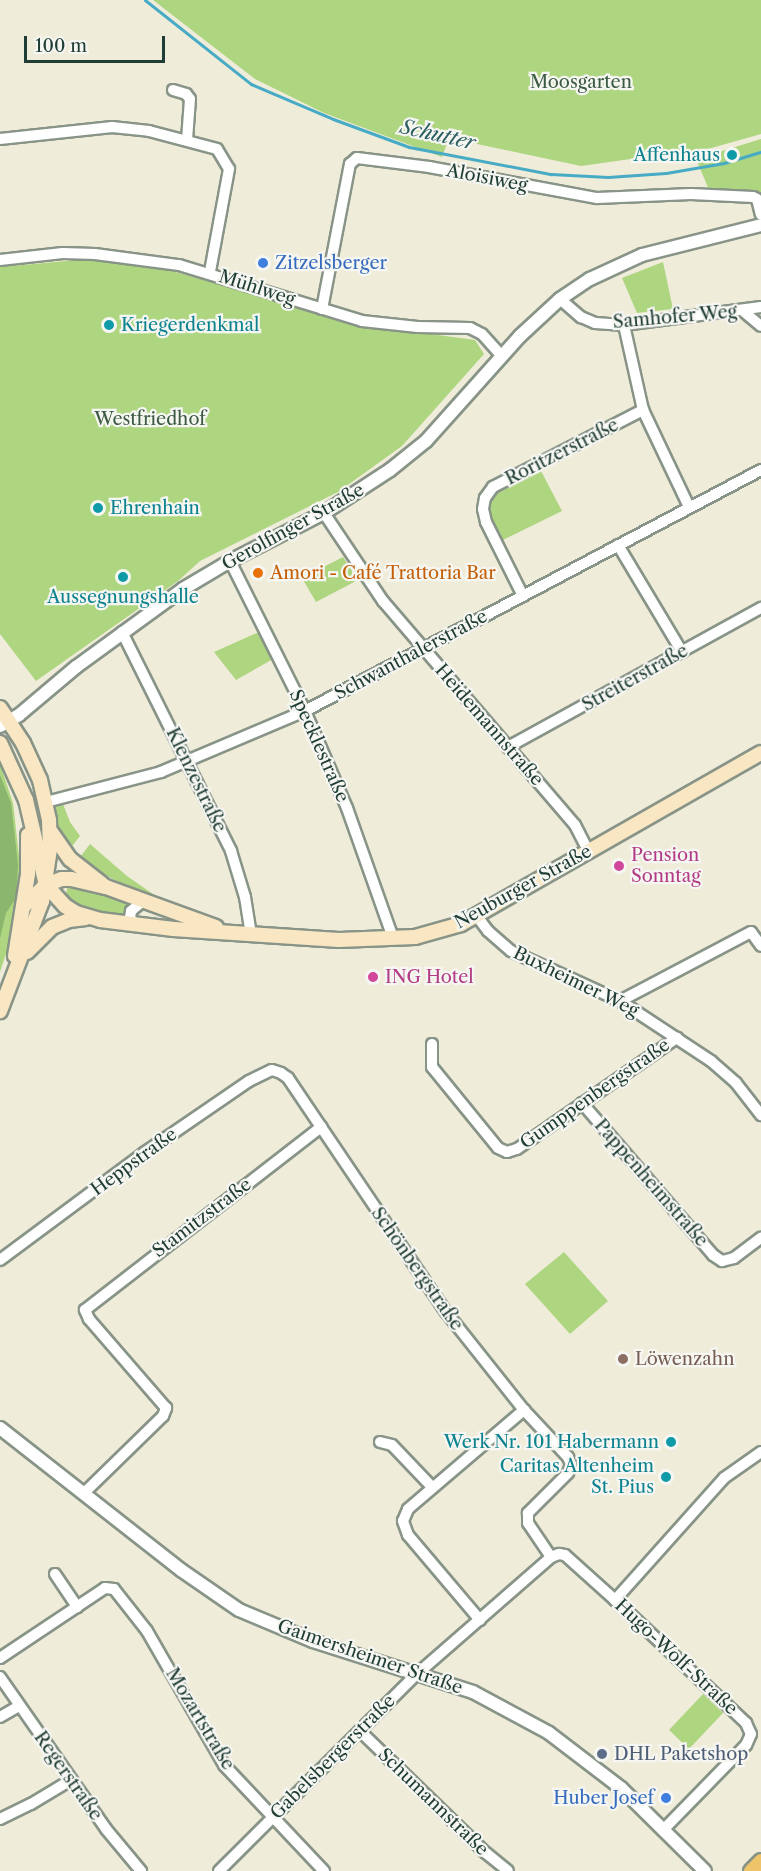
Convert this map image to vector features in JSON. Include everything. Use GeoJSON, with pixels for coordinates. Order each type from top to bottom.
{"type":"FeatureCollection","features":[{"type":"Feature","properties":{"kind":"main road"},"geometry":{"type":"LineString","coordinates":[[0,708],[5,723],[32,761],[46,802],[50,829],[46,885],[0,1011]]}},
{"type":"Feature","properties":{"kind":"main road"},"geometry":{"type":"LineString","coordinates":[[0,743],[26,800],[46,885]]}},
{"type":"Feature","properties":{"kind":"main road","name":"Neuburger Straße"},"geometry":{"type":"LineString","coordinates":[[21,958],[52,927],[69,920],[89,918],[193,931],[226,931],[339,940],[427,935],[446,930],[761,753]]}},
{"type":"Feature","properties":{"kind":"main road"},"geometry":{"type":"LineString","coordinates":[[9,985],[28,874],[26,800]]}},
{"type":"Feature","properties":{"kind":"main road","name":"Neuburger Straße"},"geometry":{"type":"LineString","coordinates":[[50,829],[69,860],[106,887]]}},
{"type":"Feature","properties":{"kind":"main road","name":"Neuburger Straße"},"geometry":{"type":"LineString","coordinates":[[89,918],[65,906],[46,885],[62,879],[106,887],[226,931]]}},
{"type":"Feature","properties":{"kind":"main road"},"geometry":{"type":"LineString","coordinates":[[23,907],[46,885]]}},
{"type":"Feature","properties":{"kind":"main road"},"geometry":{"type":"LineString","coordinates":[[751,1871],[761,1861]]}},
{"type":"Feature","properties":{"kind":"street"},"geometry":{"type":"LineString","coordinates":[[173,90],[186,94],[190,99],[187,140]]}},
{"type":"Feature","properties":{"kind":"street"},"geometry":{"type":"LineString","coordinates":[[0,140],[112,127],[149,131],[217,149],[229,170],[210,272]]}},
{"type":"Feature","properties":{"kind":"street","name":"Aloisiweg"},"geometry":{"type":"LineString","coordinates":[[322,309],[350,164],[357,158],[429,167],[597,198],[692,194],[753,197],[757,199],[761,215]]}},
{"type":"Feature","properties":{"kind":"street","name":"Gerolfinger Straße"},"geometry":{"type":"LineString","coordinates":[[5,723],[122,632],[183,589],[230,561],[324,513],[382,476],[426,441],[501,356],[560,299],[590,279],[642,255],[761,225]]}},
{"type":"Feature","properties":{"kind":"street","name":"Mühlweg"},"geometry":{"type":"LineString","coordinates":[[0,260],[63,253],[95,254],[179,265],[210,272],[362,321],[418,327],[470,328],[482,334],[501,356]]}},
{"type":"Feature","properties":{"kind":"street","name":"Samhofer Weg"},"geometry":{"type":"LineString","coordinates":[[560,299],[581,317],[595,323],[624,324],[761,307]]}},
{"type":"Feature","properties":{"kind":"street"},"geometry":{"type":"LineString","coordinates":[[743,311],[761,326]]}},
{"type":"Feature","properties":{"kind":"street"},"geometry":{"type":"LineString","coordinates":[[624,324],[643,410],[689,507]]}},
{"type":"Feature","properties":{"kind":"street","name":"Roritzerstraße"},"geometry":{"type":"LineString","coordinates":[[523,596],[486,522],[483,509],[484,498],[493,487],[643,410]]}},
{"type":"Feature","properties":{"kind":"street","name":"Schwanthalerstraße"},"geometry":{"type":"LineString","coordinates":[[46,802],[135,780],[187,761],[305,711],[761,470]]}},
{"type":"Feature","properties":{"kind":"street","name":"Heidemannstraße"},"geometry":{"type":"LineString","coordinates":[[324,513],[383,601],[575,825],[588,851]]}},
{"type":"Feature","properties":{"kind":"street"},"geometry":{"type":"LineString","coordinates":[[618,545],[682,652]]}},
{"type":"Feature","properties":{"kind":"street","name":"Specklestraße"},"geometry":{"type":"LineString","coordinates":[[230,561],[305,711],[347,808],[393,938]]}},
{"type":"Feature","properties":{"kind":"street","name":"Streiterstraße"},"geometry":{"type":"LineString","coordinates":[[508,747],[761,608]]}},
{"type":"Feature","properties":{"kind":"street","name":"Klenzestraße"},"geometry":{"type":"LineString","coordinates":[[122,632],[231,851],[246,897],[251,933]]}},
{"type":"Feature","properties":{"kind":"street"},"geometry":{"type":"LineString","coordinates":[[135,924],[130,918],[131,911],[143,901]]}},
{"type":"Feature","properties":{"kind":"street","name":"Buxheimer Weg"},"geometry":{"type":"LineString","coordinates":[[476,915],[488,931],[511,951],[620,1001],[651,1019],[711,1061],[736,1083],[761,1115]]}},
{"type":"Feature","properties":{"kind":"street"},"geometry":{"type":"LineString","coordinates":[[620,1001],[756,929],[761,946]]}},
{"type":"Feature","properties":{"kind":"street","name":"Gumppenbergstraße"},"geometry":{"type":"LineString","coordinates":[[432,1044],[432,1067],[498,1148],[507,1152],[517,1149],[677,1038]]}},
{"type":"Feature","properties":{"kind":"street","name":"Schönbergstraße"},"geometry":{"type":"LineString","coordinates":[[272,1070],[288,1078],[446,1312],[524,1410],[572,1464],[568,1473],[528,1513],[528,1523],[551,1557]]}},
{"type":"Feature","properties":{"kind":"street","name":"Heppstraße"},"geometry":{"type":"LineString","coordinates":[[0,1260],[144,1153],[249,1080],[272,1070]]}},
{"type":"Feature","properties":{"kind":"street","name":"Pappenheimstraße"},"geometry":{"type":"LineString","coordinates":[[582,1103],[713,1255],[722,1261],[734,1258],[761,1238]]}},
{"type":"Feature","properties":{"kind":"street","name":"Stamitzstraße"},"geometry":{"type":"LineString","coordinates":[[83,1494],[163,1416],[166,1408],[89,1319],[85,1310],[321,1127]]}},
{"type":"Feature","properties":{"kind":"street"},"geometry":{"type":"LineString","coordinates":[[480,1620],[408,1535],[404,1521],[408,1509],[524,1410]]}},
{"type":"Feature","properties":{"kind":"street","name":"Gaimersheimer Straße"},"geometry":{"type":"LineString","coordinates":[[0,1428],[181,1570],[239,1610],[312,1641],[473,1692],[549,1733],[621,1788],[705,1871]]}},
{"type":"Feature","properties":{"kind":"street"},"geometry":{"type":"LineString","coordinates":[[380,1442],[392,1445],[432,1487]]}},
{"type":"Feature","properties":{"kind":"street"},"geometry":{"type":"LineString","coordinates":[[615,1600],[724,1478],[761,1452]]}},
{"type":"Feature","properties":{"kind":"street","name":"Hugo-Wolf-Straße"},"geometry":{"type":"LineString","coordinates":[[551,1557],[559,1554],[565,1555],[746,1723],[751,1734],[746,1745],[664,1830]]}},
{"type":"Feature","properties":{"kind":"street","name":"Gabelsbergerstraße"},"geometry":{"type":"LineString","coordinates":[[219,1871],[417,1674],[551,1557]]}},
{"type":"Feature","properties":{"kind":"street"},"geometry":{"type":"LineString","coordinates":[[0,1658],[77,1606],[55,1574]]}},
{"type":"Feature","properties":{"kind":"street","name":"Mozartstraße"},"geometry":{"type":"LineString","coordinates":[[77,1606],[109,1587],[114,1589],[147,1631],[224,1765],[324,1871]]}},
{"type":"Feature","properties":{"kind":"street","name":"Regerstraße"},"geometry":{"type":"LineString","coordinates":[[0,1677],[71,1780],[141,1871]]}},
{"type":"Feature","properties":{"kind":"street"},"geometry":{"type":"LineString","coordinates":[[0,1717],[19,1706]]}},
{"type":"Feature","properties":{"kind":"street","name":"Schumannstraße"},"geometry":{"type":"LineString","coordinates":[[360,1731],[486,1853],[508,1871]]}},
{"type":"Feature","properties":{"kind":"street"},"geometry":{"type":"LineString","coordinates":[[0,1819],[71,1780]]}},
{"type":"Feature","properties":{"kind":"green space","name":"Moosgarten"},"geometry":{"type":"Polygon","coordinates":[[[153,0],[761,0],[761,134],[683,156],[645,157],[581,166],[449,138],[442,157],[324,113],[255,79],[153,0]]]}},
{"type":"Feature","properties":{"kind":"green space"},"geometry":{"type":"Polygon","coordinates":[[[761,139],[761,194],[710,192],[696,159],[761,139]]]}},
{"type":"Feature","properties":{"kind":"green space","name":"Westfriedhof"},"geometry":{"type":"Polygon","coordinates":[[[89,259],[164,269],[260,295],[341,322],[475,340],[484,354],[402,446],[338,492],[200,561],[178,581],[36,681],[0,634],[0,267],[89,259]]]}},
{"type":"Feature","properties":{"kind":"green space"},"geometry":{"type":"Polygon","coordinates":[[[663,262],[673,309],[637,313],[622,278],[663,262]]]}},
{"type":"Feature","properties":{"kind":"green space"},"geometry":{"type":"Polygon","coordinates":[[[541,471],[562,511],[501,541],[491,520],[489,500],[496,492],[541,471]]]}},
{"type":"Feature","properties":{"kind":"green space"},"geometry":{"type":"Polygon","coordinates":[[[343,557],[358,580],[316,602],[302,578],[343,557]]]}},
{"type":"Feature","properties":{"kind":"green space"},"geometry":{"type":"Polygon","coordinates":[[[259,632],[273,659],[236,680],[214,652],[259,632]]]}},
{"type":"Feature","properties":{"kind":"green space"},"geometry":{"type":"Polygon","coordinates":[[[0,764],[13,803],[20,865],[11,939],[0,972],[0,764]]]}},
{"type":"Feature","properties":{"kind":"green space"},"geometry":{"type":"Polygon","coordinates":[[[0,775],[11,803],[18,865],[16,898],[6,913],[0,938],[0,775]]]}},
{"type":"Feature","properties":{"kind":"green space"},"geometry":{"type":"Polygon","coordinates":[[[63,804],[70,822],[80,836],[69,850],[59,832],[54,808],[63,804]]]}},
{"type":"Feature","properties":{"kind":"green space"},"geometry":{"type":"Polygon","coordinates":[[[90,844],[127,876],[163,901],[122,884],[78,860],[90,844]]]}},
{"type":"Feature","properties":{"kind":"green space"},"geometry":{"type":"Polygon","coordinates":[[[68,884],[127,903],[122,919],[89,914],[65,898],[68,884]]]}},
{"type":"Feature","properties":{"kind":"green space"},"geometry":{"type":"Polygon","coordinates":[[[564,1252],[608,1301],[570,1334],[525,1284],[564,1252]]]}},
{"type":"Feature","properties":{"kind":"green space"},"geometry":{"type":"Polygon","coordinates":[[[703,1694],[723,1713],[689,1749],[669,1730],[703,1694]]]}},
{"type":"Feature","properties":{"kind":"waterway","name":"Schutter"},"geometry":{"type":"LineString","coordinates":[[145,0],[251,84],[333,119],[409,147],[551,174],[608,177],[666,173],[724,163],[761,152]]}},
{"type":"Feature","properties":{"kind":"place","name":"Affenhaus"},"geometry":{"type":"Point","coordinates":[732,155]}},
{"type":"Feature","properties":{"kind":"place","name":"Zitzelsberger"},"geometry":{"type":"Point","coordinates":[263,263]}},
{"type":"Feature","properties":{"kind":"place","name":"Kriegerdenkmal"},"geometry":{"type":"Point","coordinates":[109,325]}},
{"type":"Feature","properties":{"kind":"place","name":"Ehrenhain"},"geometry":{"type":"Point","coordinates":[98,508]}},
{"type":"Feature","properties":{"kind":"place","name":"Amori - Café Trattoria Bar"},"geometry":{"type":"Point","coordinates":[258,573]}},
{"type":"Feature","properties":{"kind":"place","name":"Aussegnungshalle"},"geometry":{"type":"Point","coordinates":[123,577]}},
{"type":"Feature","properties":{"kind":"place","name":"Pension Sonntag"},"geometry":{"type":"Point","coordinates":[619,866]}},
{"type":"Feature","properties":{"kind":"place","name":"ING Hotel"},"geometry":{"type":"Point","coordinates":[373,977]}},
{"type":"Feature","properties":{"kind":"place","name":"Löwenzahn"},"geometry":{"type":"Point","coordinates":[623,1359]}},
{"type":"Feature","properties":{"kind":"place","name":"Werk Nr. 101 Habermann"},"geometry":{"type":"Point","coordinates":[671,1442]}},
{"type":"Feature","properties":{"kind":"place","name":"Caritas Altenheim St. Pius"},"geometry":{"type":"Point","coordinates":[666,1477]}},
{"type":"Feature","properties":{"kind":"place","name":"DHL Paketshop"},"geometry":{"type":"Point","coordinates":[602,1754]}},
{"type":"Feature","properties":{"kind":"place","name":"Huber Josef"},"geometry":{"type":"Point","coordinates":[666,1798]}}]}
